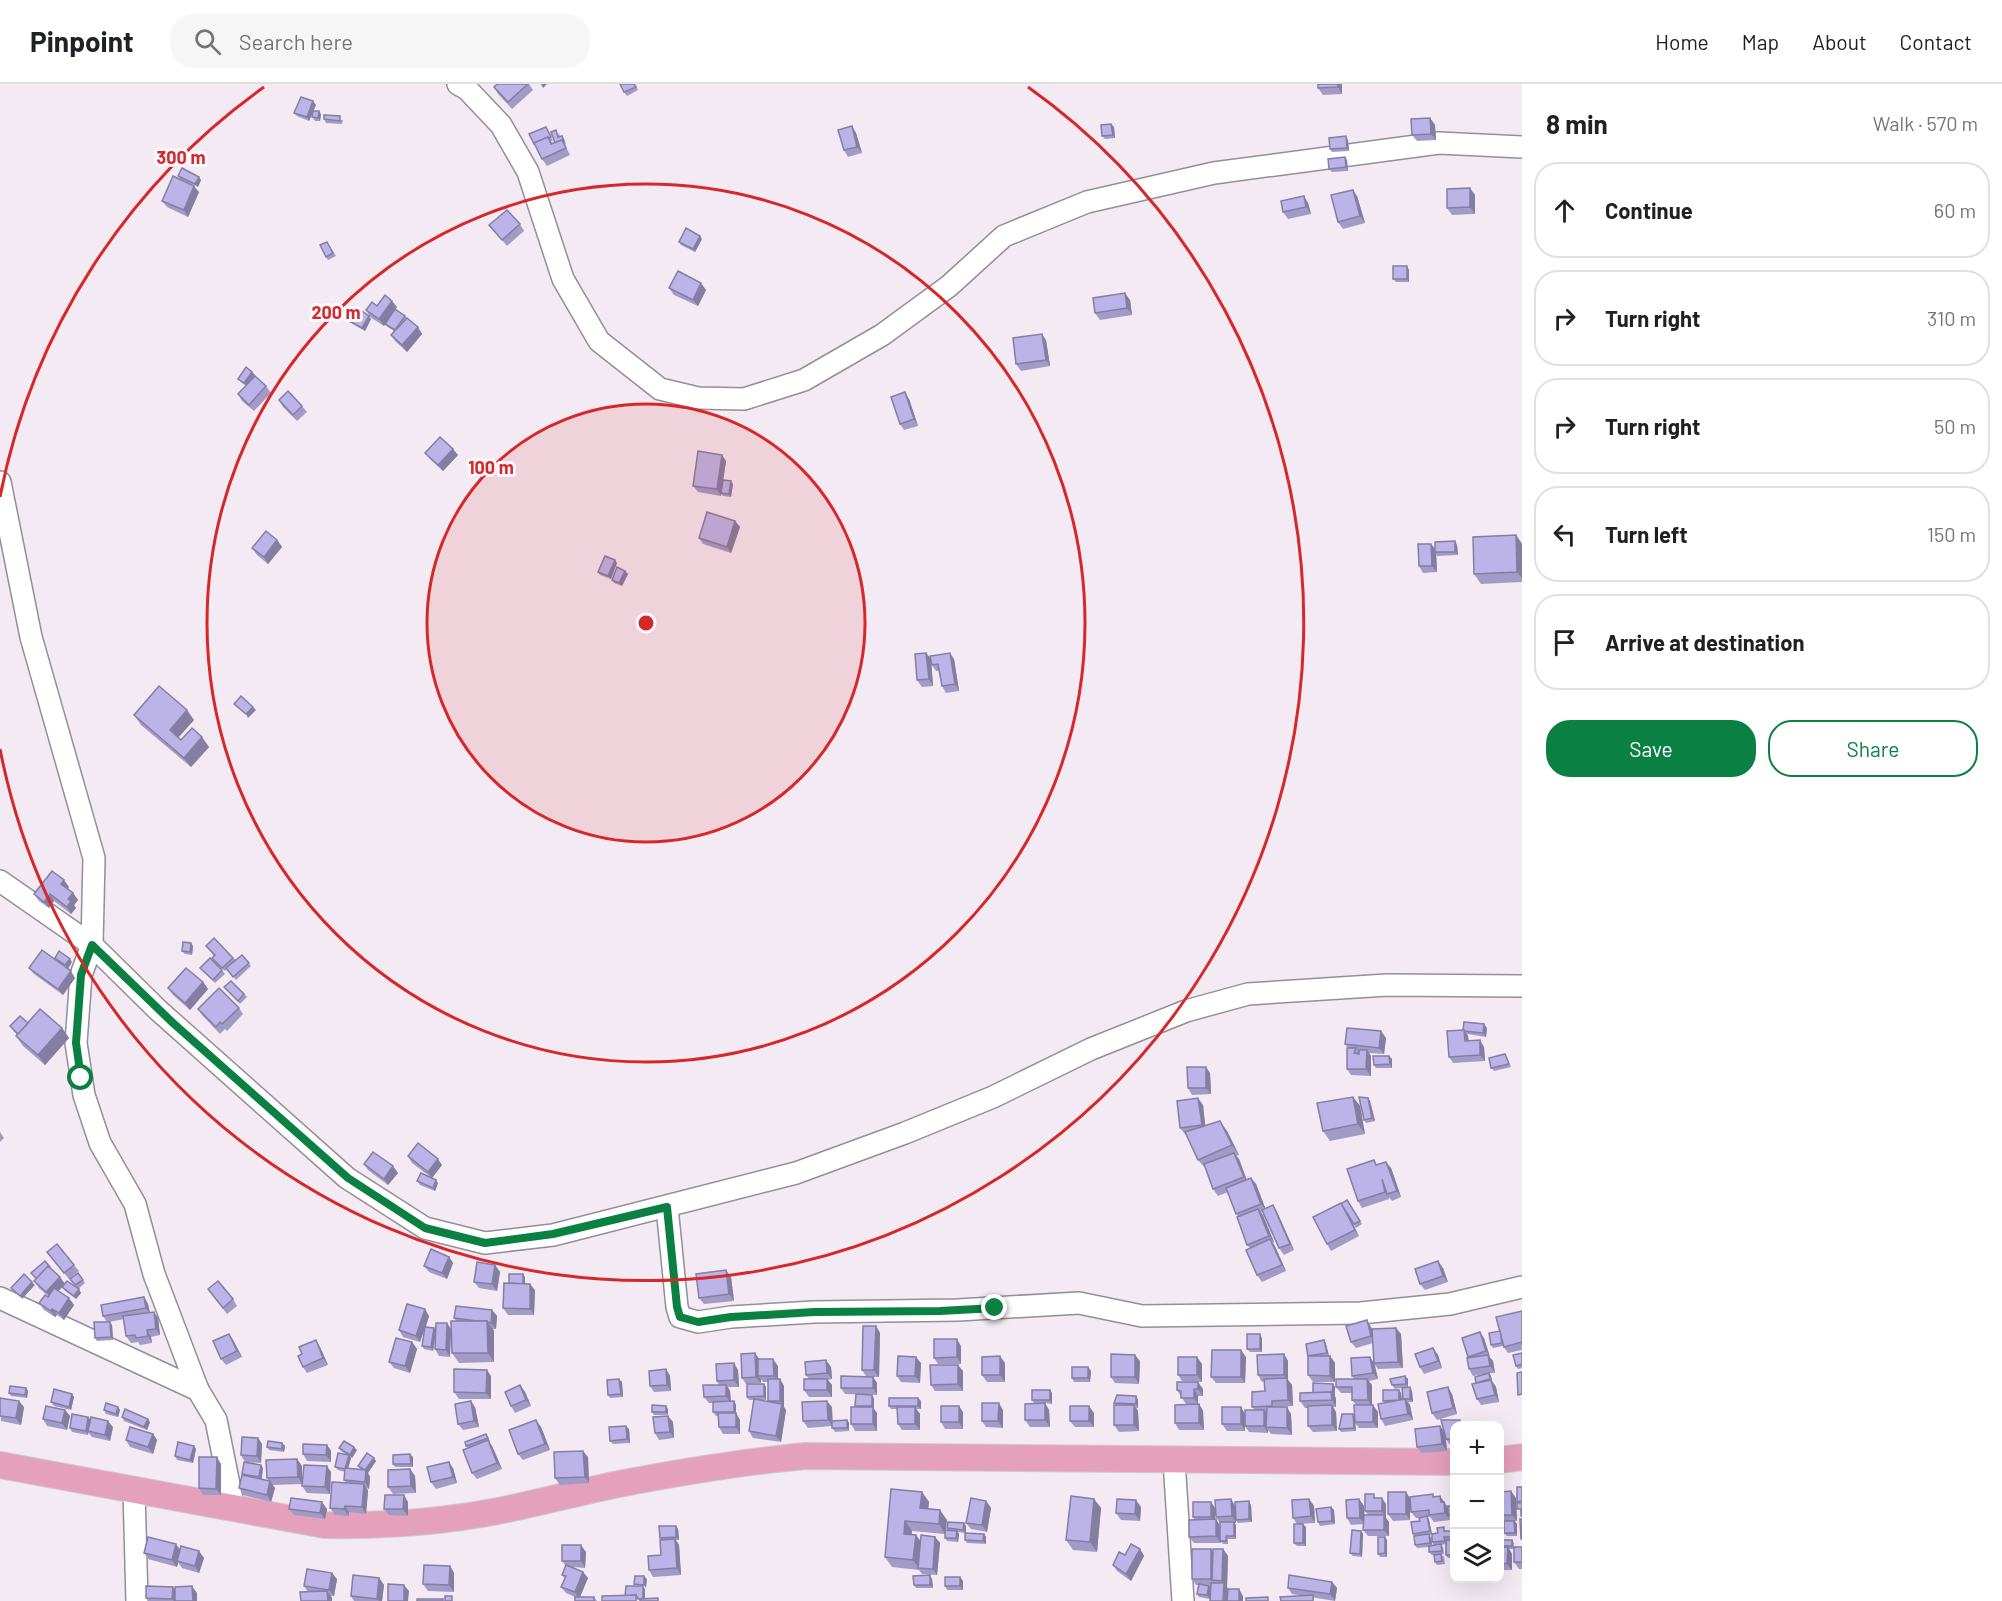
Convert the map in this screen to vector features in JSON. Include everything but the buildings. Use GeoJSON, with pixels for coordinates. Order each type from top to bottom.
{"type":"FeatureCollection","features":[{"type":"Feature","properties":{"kind":"main road"},"geometry":{"type":"LineString","coordinates":[[0,1465],[325,1525],[370,1526],[429,1521],[497,1511],[620,1484],[739,1463],[805,1456],[1450,1462]]}},
{"type":"Feature","properties":{"kind":"main road"},"geometry":{"type":"LineString","coordinates":[[1504,1459],[1522,1457]]}},
{"type":"Feature","properties":{"kind":"street"},"geometry":{"type":"LineString","coordinates":[[458,84],[467,89],[501,125],[528,172],[563,279],[599,341],[660,389],[698,398],[744,399],[804,380],[882,334],[949,286],[1004,236],[1087,202],[1214,172],[1439,143],[1522,147]]}},
{"type":"Feature","properties":{"kind":"street"},"geometry":{"type":"LineString","coordinates":[[0,482],[31,637],[94,858],[92,945],[81,975],[76,1043],[84,1095],[100,1143],[135,1204],[154,1274],[198,1390],[216,1420],[234,1509]]}},
{"type":"Feature","properties":{"kind":"street"},"geometry":{"type":"LineString","coordinates":[[0,881],[92,945],[166,1017],[348,1178],[425,1228],[485,1243],[553,1234],[796,1173],[905,1133],[982,1101],[1091,1049],[1175,1015],[1248,994],[1387,985],[1522,986]]}},
{"type":"Feature","properties":{"kind":"street"},"geometry":{"type":"LineString","coordinates":[[667,1207],[677,1307],[680,1317],[698,1322],[731,1317],[814,1312],[958,1310],[1079,1303],[1142,1316],[1361,1313],[1450,1304],[1522,1287]]}},
{"type":"Feature","properties":{"kind":"street"},"geometry":{"type":"LineString","coordinates":[[0,1298],[198,1390]]}},
{"type":"Feature","properties":{"kind":"street"},"geometry":{"type":"LineString","coordinates":[[1174,1460],[1183,1601]]}},
{"type":"Feature","properties":{"kind":"street"},"geometry":{"type":"LineString","coordinates":[[134,1490],[137,1601]]}},
{"type":"Feature","properties":{"kind":"route"},"geometry":{"type":"LineString","coordinates":[[81,1078],[76,1043],[81,975],[92,945],[158,1010],[348,1178],[425,1228],[485,1243],[553,1234],[667,1207],[677,1307],[680,1317],[698,1322],[731,1317],[814,1312],[995,1308]]}}]}
